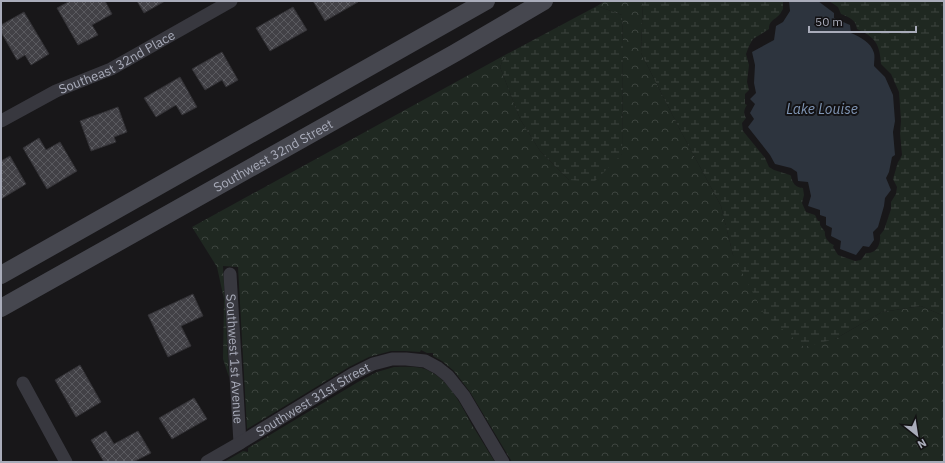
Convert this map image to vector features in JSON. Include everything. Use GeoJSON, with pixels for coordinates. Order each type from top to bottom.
{"type":"FeatureCollection","features":[{"type":"Feature","properties":{"kind":"main road"},"geometry":{"type":"LineString","coordinates":[[1,275],[486,1]]}},
{"type":"Feature","properties":{"kind":"main road","name":"Southwest 32nd Street"},"geometry":{"type":"LineString","coordinates":[[1,308],[455,53],[544,1]]}},
{"type":"Feature","properties":{"kind":"street","name":"Southeast 32nd Place"},"geometry":{"type":"LineString","coordinates":[[1,120],[56,91],[111,69],[231,1]]}},
{"type":"Feature","properties":{"kind":"street","name":"Southwest 1st Avenue"},"geometry":{"type":"LineString","coordinates":[[230,274],[240,443]]}},
{"type":"Feature","properties":{"kind":"street","name":"Southwest 31st Street"},"geometry":{"type":"LineString","coordinates":[[207,462],[353,374],[373,364],[392,359],[406,358],[425,361],[438,368],[448,376],[464,396],[503,462]]}},
{"type":"Feature","properties":{"kind":"street"},"geometry":{"type":"LineString","coordinates":[[23,383],[66,462]]}},
{"type":"Feature","properties":{"kind":"green space"},"geometry":{"type":"Polygon","coordinates":[[[605,1],[643,1],[641,53],[721,206],[733,255],[835,339],[882,312],[921,306],[944,316],[944,462],[512,462],[470,392],[454,371],[433,356],[433,353],[427,353],[421,350],[420,352],[391,351],[369,357],[349,367],[247,429],[238,267],[223,266],[229,377],[223,359],[224,299],[217,267],[192,227],[505,55],[500,67],[520,119],[540,151],[569,180],[622,154],[622,15],[597,6],[605,1]]]}},
{"type":"Feature","properties":{"kind":"green space"},"geometry":{"type":"Polygon","coordinates":[[[643,1],[783,1],[783,9],[780,14],[771,22],[769,29],[753,39],[746,54],[749,65],[747,82],[749,90],[745,94],[745,104],[747,105],[744,112],[746,118],[742,123],[743,131],[765,158],[769,167],[790,175],[795,185],[803,188],[804,195],[802,203],[806,212],[815,215],[818,221],[820,221],[820,225],[825,232],[826,238],[834,245],[833,247],[838,255],[855,261],[861,260],[866,253],[873,252],[879,245],[880,235],[884,230],[891,209],[891,202],[896,194],[897,187],[893,179],[898,162],[902,155],[899,92],[891,74],[881,64],[878,46],[872,38],[857,29],[855,23],[849,17],[841,14],[838,7],[829,1],[944,1],[944,316],[921,306],[882,312],[835,339],[804,347],[764,314],[733,255],[721,206],[641,53],[643,1]]]}},
{"type":"Feature","properties":{"kind":"green space"},"geometry":{"type":"Polygon","coordinates":[[[597,6],[622,15],[622,154],[594,182],[569,180],[540,151],[520,119],[500,67],[505,55],[597,6]]]}},
{"type":"Feature","properties":{"kind":"green space"},"geometry":{"type":"Polygon","coordinates":[[[394,367],[425,369],[433,373],[447,385],[458,400],[495,462],[224,462],[243,451],[248,452],[248,448],[358,382],[377,372],[394,367]]]}},
{"type":"Feature","properties":{"kind":"water","name":"Lake Louise"},"geometry":{"type":"Polygon","coordinates":[[[789,1],[818,1],[834,13],[834,18],[850,25],[851,33],[865,40],[873,49],[874,66],[885,77],[893,95],[895,121],[893,132],[895,155],[892,157],[889,172],[886,178],[891,190],[885,198],[878,227],[873,232],[874,240],[869,247],[863,246],[856,255],[840,249],[841,241],[831,236],[832,228],[826,225],[826,217],[820,215],[820,210],[808,206],[811,196],[808,182],[798,181],[797,172],[791,168],[775,164],[770,155],[748,127],[754,119],[750,113],[755,104],[750,99],[756,93],[754,83],[755,65],[752,52],[774,40],[776,26],[783,22],[790,11],[789,1]]]}},
{"type":"Feature","properties":{"kind":"building"},"geometry":{"type":"Polygon","coordinates":[[[70,1],[105,1],[112,14],[92,25],[98,35],[78,45],[57,8],[70,1]]]}},
{"type":"Feature","properties":{"kind":"building"},"geometry":{"type":"Polygon","coordinates":[[[137,1],[165,1],[144,13],[137,1]]]}},
{"type":"Feature","properties":{"kind":"building"},"geometry":{"type":"Polygon","coordinates":[[[313,1],[357,1],[358,2],[325,21],[313,1]]]}},
{"type":"Feature","properties":{"kind":"building"},"geometry":{"type":"Polygon","coordinates":[[[293,7],[307,30],[270,51],[256,28],[293,7]]]}},
{"type":"Feature","properties":{"kind":"building"},"geometry":{"type":"Polygon","coordinates":[[[24,12],[49,54],[31,65],[25,55],[17,60],[1,32],[1,25],[24,12]]]}},
{"type":"Feature","properties":{"kind":"building"},"geometry":{"type":"Polygon","coordinates":[[[222,52],[238,80],[226,87],[222,80],[205,90],[192,69],[222,52]]]}},
{"type":"Feature","properties":{"kind":"building"},"geometry":{"type":"Polygon","coordinates":[[[180,77],[197,107],[182,115],[176,105],[156,117],[144,98],[180,77]]]}},
{"type":"Feature","properties":{"kind":"building"},"geometry":{"type":"Polygon","coordinates":[[[118,107],[127,132],[114,137],[116,142],[91,151],[80,121],[118,107]]]}},
{"type":"Feature","properties":{"kind":"building"},"geometry":{"type":"Polygon","coordinates":[[[39,138],[46,150],[60,142],[77,171],[47,189],[23,148],[39,138]]]}},
{"type":"Feature","properties":{"kind":"building"},"geometry":{"type":"Polygon","coordinates":[[[10,156],[26,184],[1,199],[1,161],[10,156]]]}},
{"type":"Feature","properties":{"kind":"building"},"geometry":{"type":"Polygon","coordinates":[[[193,294],[203,316],[181,326],[191,346],[168,357],[148,315],[193,294]]]}},
{"type":"Feature","properties":{"kind":"building"},"geometry":{"type":"Polygon","coordinates":[[[80,365],[101,402],[76,417],[55,380],[80,365]]]}},
{"type":"Feature","properties":{"kind":"building"},"geometry":{"type":"Polygon","coordinates":[[[194,398],[207,419],[172,439],[159,418],[194,398]]]}},
{"type":"Feature","properties":{"kind":"building"},"geometry":{"type":"Polygon","coordinates":[[[106,431],[114,444],[138,431],[151,453],[133,462],[104,462],[91,440],[106,431]]]}}]}
